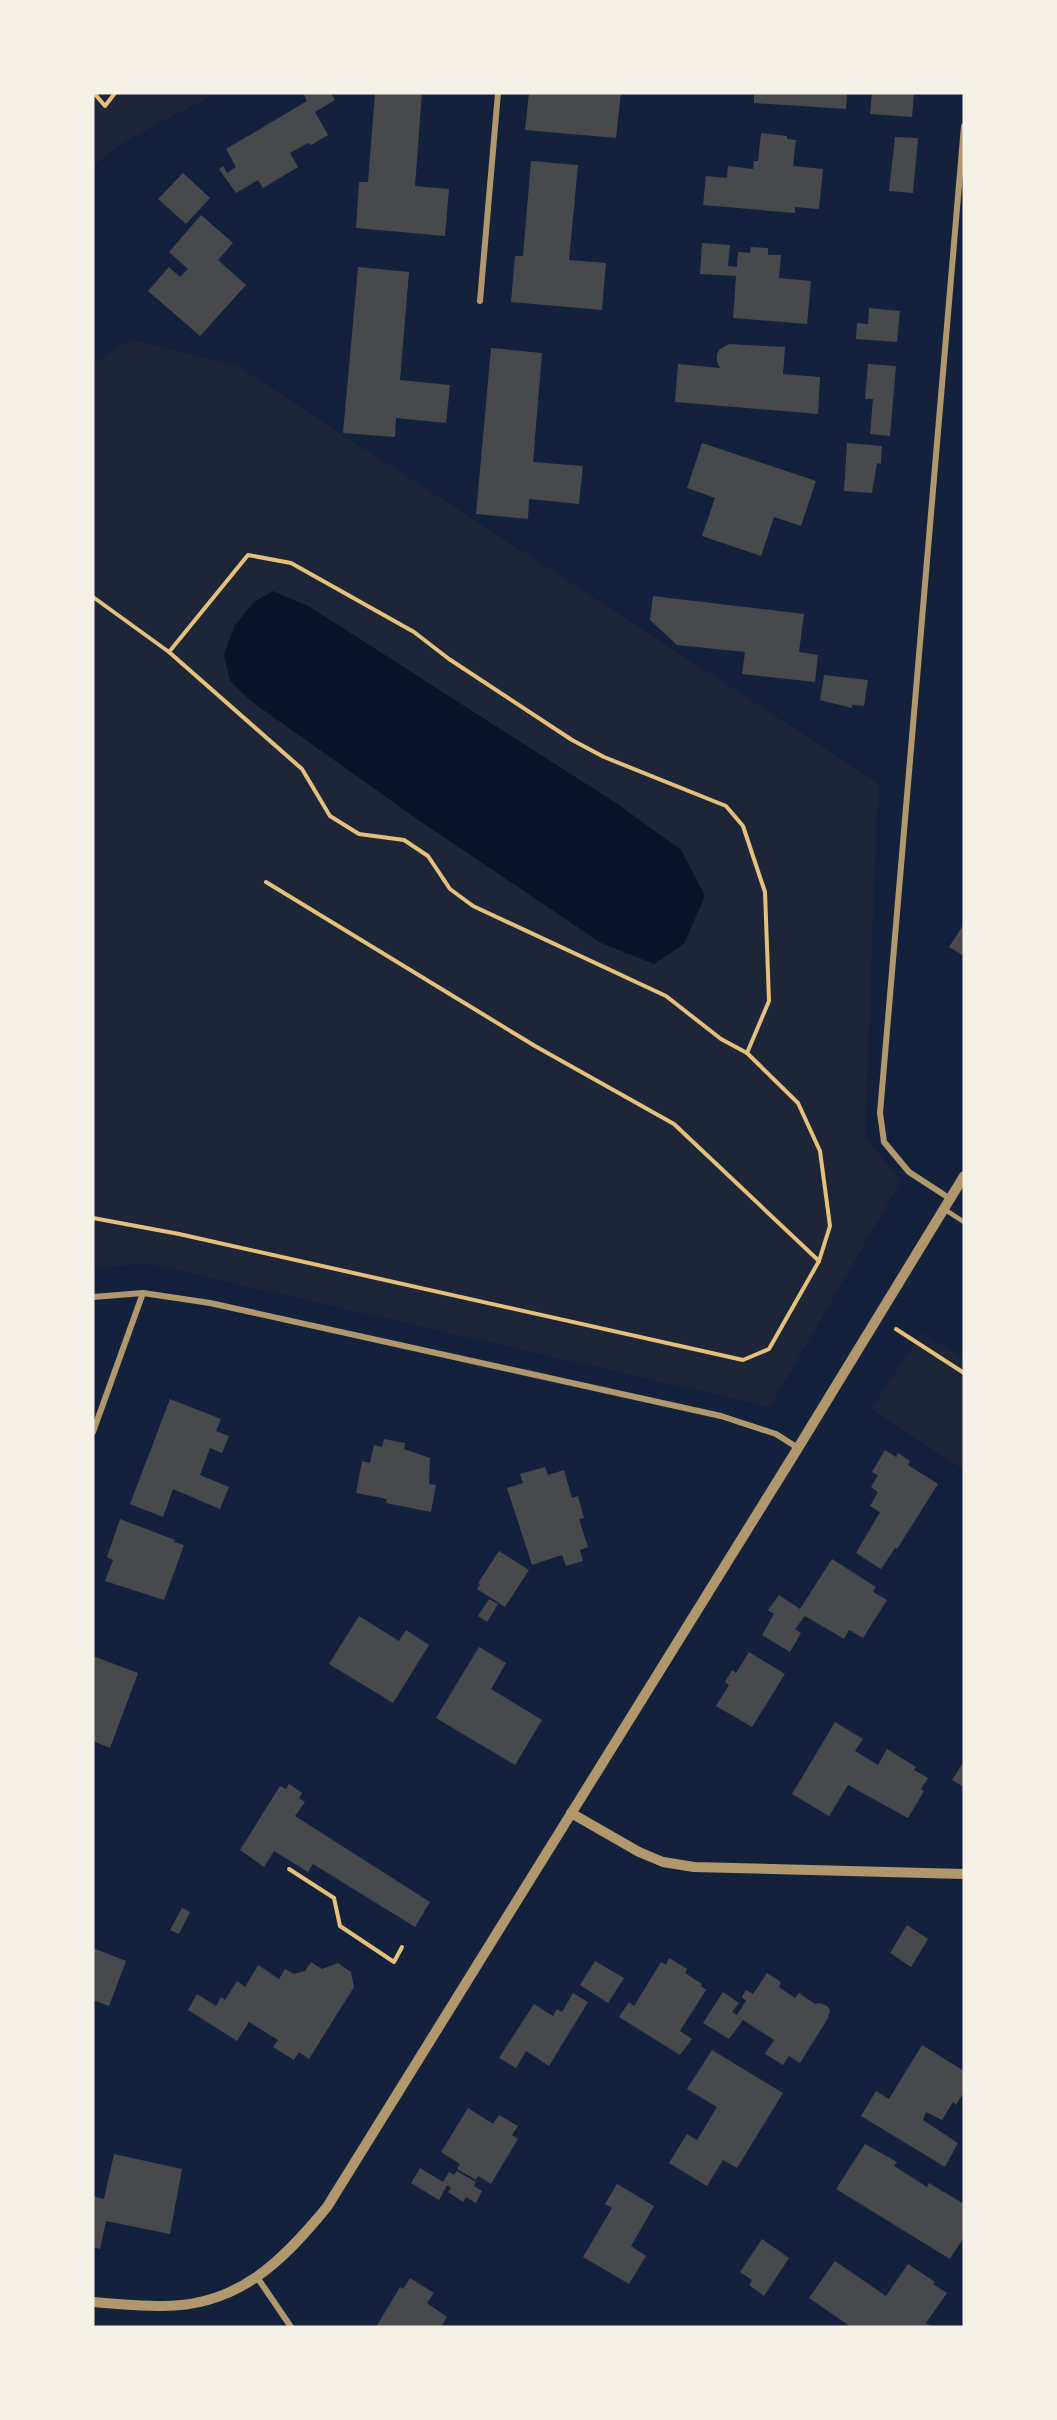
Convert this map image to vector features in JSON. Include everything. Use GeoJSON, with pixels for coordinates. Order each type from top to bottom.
{"type":"FeatureCollection","features":[{"type":"Feature","properties":{"kind":"street"},"geometry":{"type":"LineString","coordinates":[[480,301],[498,93]]}},
{"type":"Feature","properties":{"kind":"street"},"geometry":{"type":"LineString","coordinates":[[949,1198],[909,1172],[884,1142],[880,1113],[964,126]]}},
{"type":"Feature","properties":{"kind":"street"},"geometry":{"type":"LineString","coordinates":[[93,2302],[164,2306],[209,2301],[235,2291],[257,2277],[298,2243],[327,2207],[964,1176]]}},
{"type":"Feature","properties":{"kind":"street"},"geometry":{"type":"LineString","coordinates":[[93,1297],[143,1293],[210,1303],[721,1416],[776,1434],[798,1448]]}},
{"type":"Feature","properties":{"kind":"street"},"geometry":{"type":"LineString","coordinates":[[93,1432],[143,1293]]}},
{"type":"Feature","properties":{"kind":"street"},"geometry":{"type":"LineString","coordinates":[[571,1813],[639,1852],[663,1862],[694,1867],[964,1874]]}},
{"type":"Feature","properties":{"kind":"street"},"geometry":{"type":"LineString","coordinates":[[257,2277],[291,2327]]}},
{"type":"Feature","properties":{"kind":"lane"},"geometry":{"type":"LineString","coordinates":[[943,1209],[964,1222]]}},
{"type":"Feature","properties":{"kind":"path"},"geometry":{"type":"LineString","coordinates":[[94,93],[105,106],[116,93]]}},
{"type":"Feature","properties":{"kind":"path"},"geometry":{"type":"LineString","coordinates":[[169,652],[249,555],[291,563],[414,632],[572,740],[604,757],[726,806],[743,826],[765,892],[769,1001],[747,1053]]}},
{"type":"Feature","properties":{"kind":"path"},"geometry":{"type":"LineString","coordinates":[[93,597],[169,652],[302,769],[330,816],[359,834],[404,840],[428,856],[450,889],[473,906],[666,996],[721,1039],[747,1053],[798,1103],[820,1151],[831,1226],[819,1261],[769,1348],[743,1360],[179,1234],[93,1218]]}},
{"type":"Feature","properties":{"kind":"path"},"geometry":{"type":"LineString","coordinates":[[266,882],[535,1046],[674,1124],[819,1261]]}},
{"type":"Feature","properties":{"kind":"path"},"geometry":{"type":"LineString","coordinates":[[878,1317],[964,1373]]}},
{"type":"Feature","properties":{"kind":"path"},"geometry":{"type":"LineString","coordinates":[[289,1869],[334,1898],[340,1926],[394,1962],[402,1947]]}},
{"type":"Feature","properties":{"kind":"shaded area"},"geometry":{"type":"Polygon","coordinates":[[[93,93],[217,93],[122,143],[93,166],[93,93]]]}},
{"type":"Feature","properties":{"kind":"shaded area"},"geometry":{"type":"Polygon","coordinates":[[[131,339],[236,365],[878,783],[865,1137],[901,1181],[770,1407],[146,1263],[93,1269],[93,364],[131,339]]]}},
{"type":"Feature","properties":{"kind":"shaded area"},"geometry":{"type":"Polygon","coordinates":[[[273,591],[310,607],[619,805],[681,850],[705,896],[684,944],[654,964],[601,943],[414,817],[251,701],[230,681],[224,654],[235,625],[254,602],[273,591]]]}},
{"type":"Feature","properties":{"kind":"shaded area"},"geometry":{"type":"Polygon","coordinates":[[[922,1333],[964,1359],[964,1470],[871,1409],[922,1333]]]}},
{"type":"Feature","properties":{"kind":"building"},"geometry":{"type":"Polygon","coordinates":[[[303,93],[331,93],[335,100],[315,112],[328,135],[290,153],[298,167],[263,188],[258,180],[236,193],[219,169],[223,166],[227,173],[236,167],[226,149],[307,101],[303,93]]]}},
{"type":"Feature","properties":{"kind":"building"},"geometry":{"type":"Polygon","coordinates":[[[375,93],[422,93],[415,186],[449,189],[445,236],[356,228],[359,182],[368,182],[375,93]]]}},
{"type":"Feature","properties":{"kind":"building"},"geometry":{"type":"Polygon","coordinates":[[[529,93],[621,93],[616,138],[525,130],[529,93]]]}},
{"type":"Feature","properties":{"kind":"building"},"geometry":{"type":"Polygon","coordinates":[[[754,93],[847,93],[846,109],[754,103],[754,93]]]}},
{"type":"Feature","properties":{"kind":"building"},"geometry":{"type":"Polygon","coordinates":[[[872,93],[914,93],[912,117],[870,114],[872,93]]]}},
{"type":"Feature","properties":{"kind":"building"},"geometry":{"type":"Polygon","coordinates":[[[761,133],[787,136],[787,139],[796,140],[793,166],[823,169],[819,209],[795,207],[795,213],[703,205],[706,176],[727,178],[728,166],[753,169],[754,161],[758,161],[761,133]]]}},
{"type":"Feature","properties":{"kind":"building"},"geometry":{"type":"Polygon","coordinates":[[[895,137],[918,138],[913,193],[889,191],[895,137]]]}},
{"type":"Feature","properties":{"kind":"building"},"geometry":{"type":"Polygon","coordinates":[[[531,161],[578,165],[569,260],[606,263],[602,310],[511,302],[515,256],[523,256],[531,161]]]}},
{"type":"Feature","properties":{"kind":"building"},"geometry":{"type":"Polygon","coordinates":[[[183,173],[210,198],[186,224],[158,199],[183,173]]]}},
{"type":"Feature","properties":{"kind":"building"},"geometry":{"type":"Polygon","coordinates":[[[201,215],[233,243],[218,260],[246,285],[200,336],[148,291],[169,267],[180,277],[188,269],[169,252],[201,215]]]}},
{"type":"Feature","properties":{"kind":"building"},"geometry":{"type":"Polygon","coordinates":[[[702,243],[730,245],[728,266],[737,267],[738,252],[750,253],[751,247],[768,248],[768,255],[781,255],[779,278],[811,281],[807,324],[733,318],[736,276],[700,274],[702,243]]]}},
{"type":"Feature","properties":{"kind":"building"},"geometry":{"type":"Polygon","coordinates":[[[358,267],[409,272],[400,380],[450,385],[446,423],[396,418],[395,437],[343,433],[358,267]]]}},
{"type":"Feature","properties":{"kind":"building"},"geometry":{"type":"Polygon","coordinates":[[[869,308],[900,311],[897,342],[856,339],[857,323],[868,324],[869,308]]]}},
{"type":"Feature","properties":{"kind":"building"},"geometry":{"type":"Polygon","coordinates":[[[729,344],[785,347],[783,374],[820,377],[818,414],[675,402],[678,364],[720,368],[717,354],[720,349],[729,344]]]}},
{"type":"Feature","properties":{"kind":"building"},"geometry":{"type":"Polygon","coordinates":[[[491,348],[542,353],[533,462],[583,466],[579,504],[529,499],[528,519],[476,514],[491,348]]]}},
{"type":"Feature","properties":{"kind":"building"},"geometry":{"type":"Polygon","coordinates":[[[868,364],[896,366],[890,436],[870,434],[873,399],[865,399],[868,364]]]}},
{"type":"Feature","properties":{"kind":"building"},"geometry":{"type":"Polygon","coordinates":[[[702,443],[816,481],[801,526],[774,517],[761,556],[702,536],[715,498],[687,488],[702,443]]]}},
{"type":"Feature","properties":{"kind":"building"},"geometry":{"type":"Polygon","coordinates":[[[847,443],[882,446],[881,464],[877,463],[872,493],[844,491],[847,443]]]}},
{"type":"Feature","properties":{"kind":"building"},"geometry":{"type":"Polygon","coordinates":[[[653,596],[804,614],[799,652],[818,655],[815,682],[742,674],[745,652],[677,645],[650,620],[653,596]]]}},
{"type":"Feature","properties":{"kind":"building"},"geometry":{"type":"Polygon","coordinates":[[[824,675],[868,680],[864,706],[852,705],[852,708],[820,700],[824,675]]]}},
{"type":"Feature","properties":{"kind":"building"},"geometry":{"type":"Polygon","coordinates":[[[964,924],[964,956],[949,947],[964,924]]]}},
{"type":"Feature","properties":{"kind":"building"},"geometry":{"type":"Polygon","coordinates":[[[170,1399],[221,1419],[216,1431],[229,1436],[222,1453],[210,1448],[200,1475],[229,1487],[220,1509],[173,1489],[163,1517],[130,1504],[170,1399]]]}},
{"type":"Feature","properties":{"kind":"building"},"geometry":{"type":"Polygon","coordinates":[[[384,1439],[405,1443],[404,1449],[430,1458],[429,1484],[436,1485],[431,1512],[386,1503],[387,1499],[356,1493],[362,1461],[370,1463],[374,1445],[382,1447],[384,1439]]]}},
{"type":"Feature","properties":{"kind":"building"},"geometry":{"type":"Polygon","coordinates":[[[885,1450],[896,1457],[898,1453],[910,1461],[908,1465],[938,1484],[897,1549],[895,1548],[881,1569],[856,1553],[880,1512],[870,1506],[878,1492],[871,1487],[878,1475],[872,1472],[885,1450]]]}},
{"type":"Feature","properties":{"kind":"building"},"geometry":{"type":"Polygon","coordinates":[[[545,1467],[548,1475],[564,1470],[572,1498],[578,1496],[584,1518],[579,1519],[588,1547],[580,1550],[583,1561],[566,1566],[562,1555],[532,1565],[507,1488],[523,1483],[520,1474],[545,1467]]]}},
{"type":"Feature","properties":{"kind":"building"},"geometry":{"type":"Polygon","coordinates":[[[120,1519],[184,1545],[164,1600],[105,1581],[113,1560],[107,1557],[120,1519]]]}},
{"type":"Feature","properties":{"kind":"building"},"geometry":{"type":"Polygon","coordinates":[[[499,1551],[529,1570],[505,1607],[477,1589],[480,1584],[478,1583],[499,1551]]]}},
{"type":"Feature","properties":{"kind":"building"},"geometry":{"type":"Polygon","coordinates":[[[832,1559],[876,1587],[873,1592],[887,1600],[863,1638],[849,1630],[844,1639],[805,1616],[795,1629],[801,1633],[790,1652],[762,1635],[774,1614],[768,1610],[779,1595],[800,1609],[832,1559]]]}},
{"type":"Feature","properties":{"kind":"building"},"geometry":{"type":"Polygon","coordinates":[[[489,1599],[498,1604],[487,1622],[478,1616],[489,1599]]]}},
{"type":"Feature","properties":{"kind":"building"},"geometry":{"type":"Polygon","coordinates":[[[359,1616],[399,1641],[406,1630],[429,1645],[393,1703],[329,1664],[359,1616]]]}},
{"type":"Feature","properties":{"kind":"building"},"geometry":{"type":"Polygon","coordinates":[[[479,1647],[506,1663],[491,1689],[542,1720],[515,1765],[436,1718],[479,1647]]]}},
{"type":"Feature","properties":{"kind":"building"},"geometry":{"type":"Polygon","coordinates":[[[749,1652],[785,1674],[752,1727],[716,1706],[729,1685],[725,1682],[732,1670],[736,1673],[749,1652]]]}},
{"type":"Feature","properties":{"kind":"building"},"geometry":{"type":"Polygon","coordinates":[[[93,1656],[138,1673],[110,1748],[93,1741],[93,1656]]]}},
{"type":"Feature","properties":{"kind":"building"},"geometry":{"type":"Polygon","coordinates":[[[835,1722],[863,1739],[855,1751],[878,1765],[887,1749],[916,1767],[914,1770],[928,1778],[921,1789],[924,1791],[908,1818],[848,1785],[829,1816],[792,1794],[835,1722]]]}},
{"type":"Feature","properties":{"kind":"building"},"geometry":{"type":"Polygon","coordinates":[[[964,1761],[964,1787],[952,1780],[964,1761]]]}},
{"type":"Feature","properties":{"kind":"building"},"geometry":{"type":"Polygon","coordinates":[[[289,1784],[302,1793],[299,1798],[305,1802],[295,1816],[430,1902],[415,1927],[313,1864],[308,1872],[274,1851],[264,1867],[240,1850],[280,1786],[286,1789],[289,1784]]]}},
{"type":"Feature","properties":{"kind":"building"},"geometry":{"type":"Polygon","coordinates":[[[182,1908],[190,1912],[179,1934],[170,1930],[182,1908]]]}},
{"type":"Feature","properties":{"kind":"building"},"geometry":{"type":"Polygon","coordinates":[[[907,1925],[928,1939],[911,1967],[890,1953],[907,1925]]]}},
{"type":"Feature","properties":{"kind":"building"},"geometry":{"type":"Polygon","coordinates":[[[93,1948],[126,1961],[109,2006],[93,2000],[93,1948]]]}},
{"type":"Feature","properties":{"kind":"building"},"geometry":{"type":"Polygon","coordinates":[[[669,1958],[687,1969],[685,1973],[702,1984],[701,1986],[706,1990],[680,2031],[692,2039],[680,2055],[619,2017],[629,2002],[634,2006],[661,1962],[666,1965],[669,1958]]]}},
{"type":"Feature","properties":{"kind":"building"},"geometry":{"type":"Polygon","coordinates":[[[595,1961],[624,1978],[608,2003],[580,1985],[595,1961]]]}},
{"type":"Feature","properties":{"kind":"building"},"geometry":{"type":"Polygon","coordinates":[[[311,1962],[322,1969],[338,1963],[351,1972],[354,1987],[309,2059],[299,2052],[294,2060],[273,2047],[278,2040],[249,2022],[237,2041],[188,2010],[197,1994],[216,2006],[221,1997],[225,2000],[237,1981],[245,1987],[258,1965],[279,1979],[285,1969],[294,1974],[305,1971],[311,1962]]]}},
{"type":"Feature","properties":{"kind":"building"},"geometry":{"type":"Polygon","coordinates":[[[767,1973],[781,1982],[779,1987],[795,1998],[799,1993],[815,2004],[820,2003],[827,2006],[830,2010],[828,2018],[800,2063],[789,2056],[783,2065],[765,2054],[774,2040],[743,2020],[729,2039],[703,2023],[723,1992],[739,2003],[732,2012],[737,2015],[746,2001],[742,1997],[746,1990],[753,1994],[767,1973]]]}},
{"type":"Feature","properties":{"kind":"building"},"geometry":{"type":"Polygon","coordinates":[[[573,1993],[588,2002],[549,2066],[526,2051],[516,2068],[499,2058],[534,2004],[553,2016],[557,2009],[562,2012],[573,1993]]]}},
{"type":"Feature","properties":{"kind":"building"},"geometry":{"type":"Polygon","coordinates":[[[922,2045],[964,2071],[964,2092],[956,2105],[953,2102],[942,2120],[926,2112],[923,2120],[958,2143],[945,2167],[861,2116],[876,2091],[889,2099],[922,2045]]]}},
{"type":"Feature","properties":{"kind":"building"},"geometry":{"type":"Polygon","coordinates":[[[712,2050],[783,2093],[737,2168],[723,2160],[707,2186],[669,2163],[687,2134],[697,2140],[717,2107],[687,2089],[712,2050]]]}},
{"type":"Feature","properties":{"kind":"building"},"geometry":{"type":"Polygon","coordinates":[[[468,2108],[493,2124],[499,2115],[518,2126],[512,2135],[518,2139],[491,2184],[478,2176],[476,2180],[457,2169],[460,2164],[441,2152],[468,2108]]]}},
{"type":"Feature","properties":{"kind":"building"},"geometry":{"type":"Polygon","coordinates":[[[865,2144],[897,2162],[894,2166],[927,2187],[929,2183],[964,2204],[964,2237],[950,2259],[836,2189],[865,2144]]]}},
{"type":"Feature","properties":{"kind":"building"},"geometry":{"type":"Polygon","coordinates":[[[114,2154],[182,2169],[170,2234],[106,2221],[100,2249],[93,2247],[93,2196],[104,2199],[114,2154]]]}},
{"type":"Feature","properties":{"kind":"building"},"geometry":{"type":"Polygon","coordinates":[[[420,2168],[443,2182],[449,2172],[454,2175],[457,2171],[476,2182],[474,2186],[482,2191],[476,2203],[466,2197],[463,2202],[448,2192],[451,2188],[447,2185],[439,2200],[411,2183],[420,2168]]]}},
{"type":"Feature","properties":{"kind":"building"},"geometry":{"type":"Polygon","coordinates":[[[617,2184],[654,2206],[631,2246],[646,2256],[629,2284],[583,2257],[612,2208],[605,2204],[617,2184]]]}},
{"type":"Feature","properties":{"kind":"building"},"geometry":{"type":"Polygon","coordinates":[[[762,2239],[789,2258],[764,2296],[749,2285],[752,2280],[740,2272],[762,2239]]]}},
{"type":"Feature","properties":{"kind":"building"},"geometry":{"type":"Polygon","coordinates":[[[835,2261],[886,2296],[908,2264],[935,2282],[933,2284],[947,2293],[926,2323],[932,2327],[851,2327],[809,2298],[835,2261]]]}},
{"type":"Feature","properties":{"kind":"building"},"geometry":{"type":"Polygon","coordinates":[[[410,2278],[434,2293],[427,2303],[447,2317],[441,2327],[376,2327],[400,2287],[403,2289],[410,2278]]]}}]}
